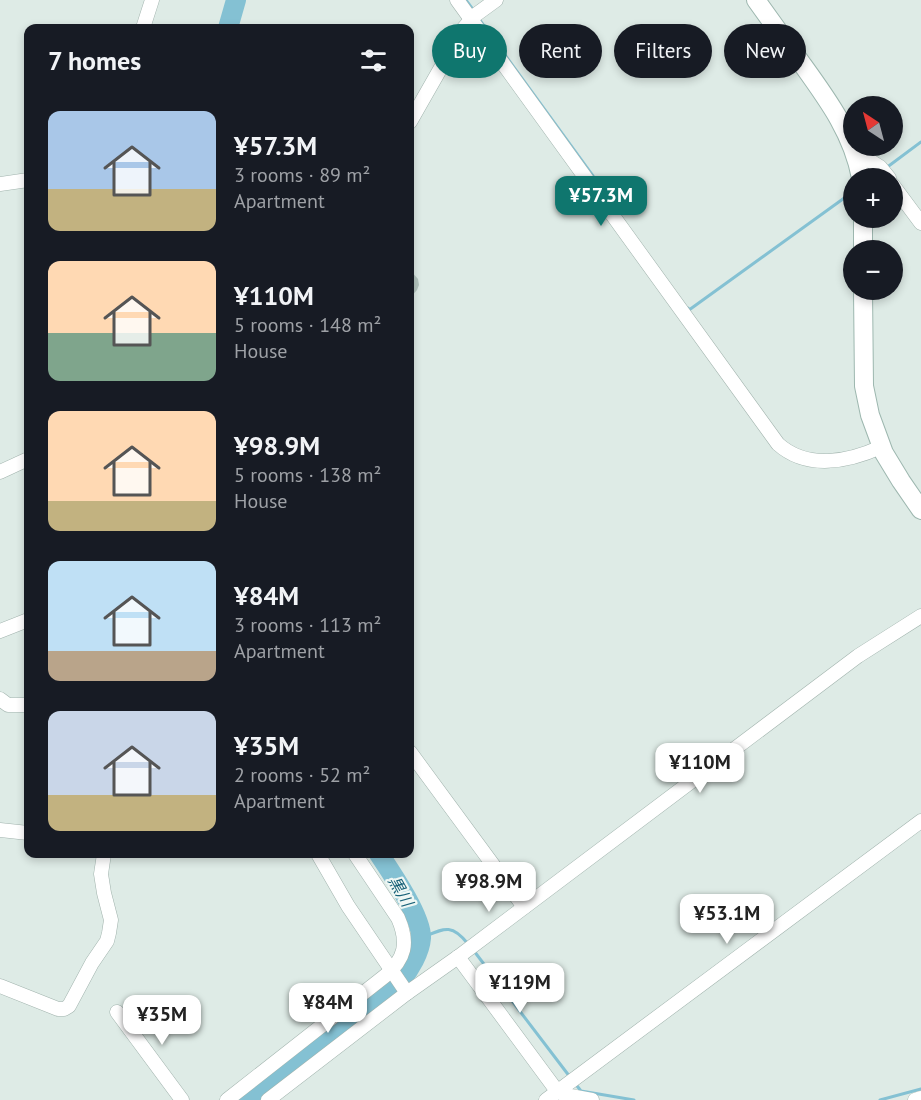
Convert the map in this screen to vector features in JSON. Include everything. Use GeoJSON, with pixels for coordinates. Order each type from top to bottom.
{"type":"FeatureCollection","features":[{"type":"Feature","properties":{"kind":"street"},"geometry":{"type":"LineString","coordinates":[[144,24],[152,0]]}},
{"type":"Feature","properties":{"kind":"street"},"geometry":{"type":"LineString","coordinates":[[457,0],[778,444],[794,456],[828,461],[856,457],[881,447]]}},
{"type":"Feature","properties":{"kind":"street"},"geometry":{"type":"LineString","coordinates":[[414,115],[463,29],[474,16],[496,0]]}},
{"type":"Feature","properties":{"kind":"street"},"geometry":{"type":"LineString","coordinates":[[756,0],[831,103],[843,126]]}},
{"type":"Feature","properties":{"kind":"street"},"geometry":{"type":"LineString","coordinates":[[863,156],[882,168]]}},
{"type":"Feature","properties":{"kind":"street"},"geometry":{"type":"LineString","coordinates":[[0,184],[24,181]]}},
{"type":"Feature","properties":{"kind":"street"},"geometry":{"type":"LineString","coordinates":[[903,199],[921,223]]}},
{"type":"Feature","properties":{"kind":"street"},"geometry":{"type":"LineString","coordinates":[[863,300],[864,386],[870,416],[881,447],[921,510]]}},
{"type":"Feature","properties":{"kind":"street"},"geometry":{"type":"LineString","coordinates":[[0,472],[24,461]]}},
{"type":"Feature","properties":{"kind":"street"},"geometry":{"type":"LineString","coordinates":[[268,1100],[405,990],[460,955],[858,656],[921,616]]}},
{"type":"Feature","properties":{"kind":"street"},"geometry":{"type":"LineString","coordinates":[[0,631],[24,622]]}},
{"type":"Feature","properties":{"kind":"street"},"geometry":{"type":"LineString","coordinates":[[0,699],[8,705],[24,705]]}},
{"type":"Feature","properties":{"kind":"street"},"geometry":{"type":"LineString","coordinates":[[414,765],[524,907]]}},
{"type":"Feature","properties":{"kind":"street"},"geometry":{"type":"LineString","coordinates":[[553,1096],[921,821]]}},
{"type":"Feature","properties":{"kind":"street"},"geometry":{"type":"LineString","coordinates":[[0,830],[24,833]]}},
{"type":"Feature","properties":{"kind":"street"},"geometry":{"type":"LineString","coordinates":[[0,986],[58,1009],[69,1006],[92,963],[107,941],[109,933],[111,920],[101,874],[103,858]]}},
{"type":"Feature","properties":{"kind":"street"},"geometry":{"type":"LineString","coordinates":[[320,858],[348,906],[405,990]]}},
{"type":"Feature","properties":{"kind":"street"},"geometry":{"type":"LineString","coordinates":[[227,1100],[393,972],[404,947],[404,930],[358,858]]}},
{"type":"Feature","properties":{"kind":"street"},"geometry":{"type":"LineString","coordinates":[[460,955],[553,1096]]}},
{"type":"Feature","properties":{"kind":"street"},"geometry":{"type":"LineString","coordinates":[[117,1011],[182,1100]]}},
{"type":"Feature","properties":{"kind":"street"},"geometry":{"type":"LineString","coordinates":[[553,1096],[565,1095],[592,1100]]}},
{"type":"Feature","properties":{"kind":"street"},"geometry":{"type":"LineString","coordinates":[[915,1100],[921,1098]]}},
{"type":"Feature","properties":{"kind":"building"},"geometry":{"type":"Polygon","coordinates":[[[414,274],[418,279],[417,290],[414,293],[414,274]]]}},
{"type":"Feature","properties":{"kind":"waterway","name":"黒川"},"geometry":{"type":"LineString","coordinates":[[229,24],[236,0]]}},
{"type":"Feature","properties":{"kind":"waterway"},"geometry":{"type":"LineString","coordinates":[[466,0],[474,11]]}},
{"type":"Feature","properties":{"kind":"waterway"},"geometry":{"type":"LineString","coordinates":[[479,19],[593,176]]}},
{"type":"Feature","properties":{"kind":"waterway"},"geometry":{"type":"LineString","coordinates":[[886,168],[921,142]]}},
{"type":"Feature","properties":{"kind":"waterway"},"geometry":{"type":"LineString","coordinates":[[688,308],[689,310],[843,199]]}},
{"type":"Feature","properties":{"kind":"waterway","name":"黒川"},"geometry":{"type":"LineString","coordinates":[[244,1100],[352,1015],[401,980],[411,966],[420,943],[420,929],[405,895],[382,858]]}},
{"type":"Feature","properties":{"kind":"waterway"},"geometry":{"type":"LineString","coordinates":[[421,938],[446,929],[457,933],[468,944]]}},
{"type":"Feature","properties":{"kind":"waterway"},"geometry":{"type":"LineString","coordinates":[[474,951],[570,1077]]}},
{"type":"Feature","properties":{"kind":"waterway"},"geometry":{"type":"LineString","coordinates":[[574,1082],[581,1091],[634,1100]]}},
{"type":"Feature","properties":{"kind":"waterway"},"geometry":{"type":"LineString","coordinates":[[880,1100],[921,1089]]}}]}
